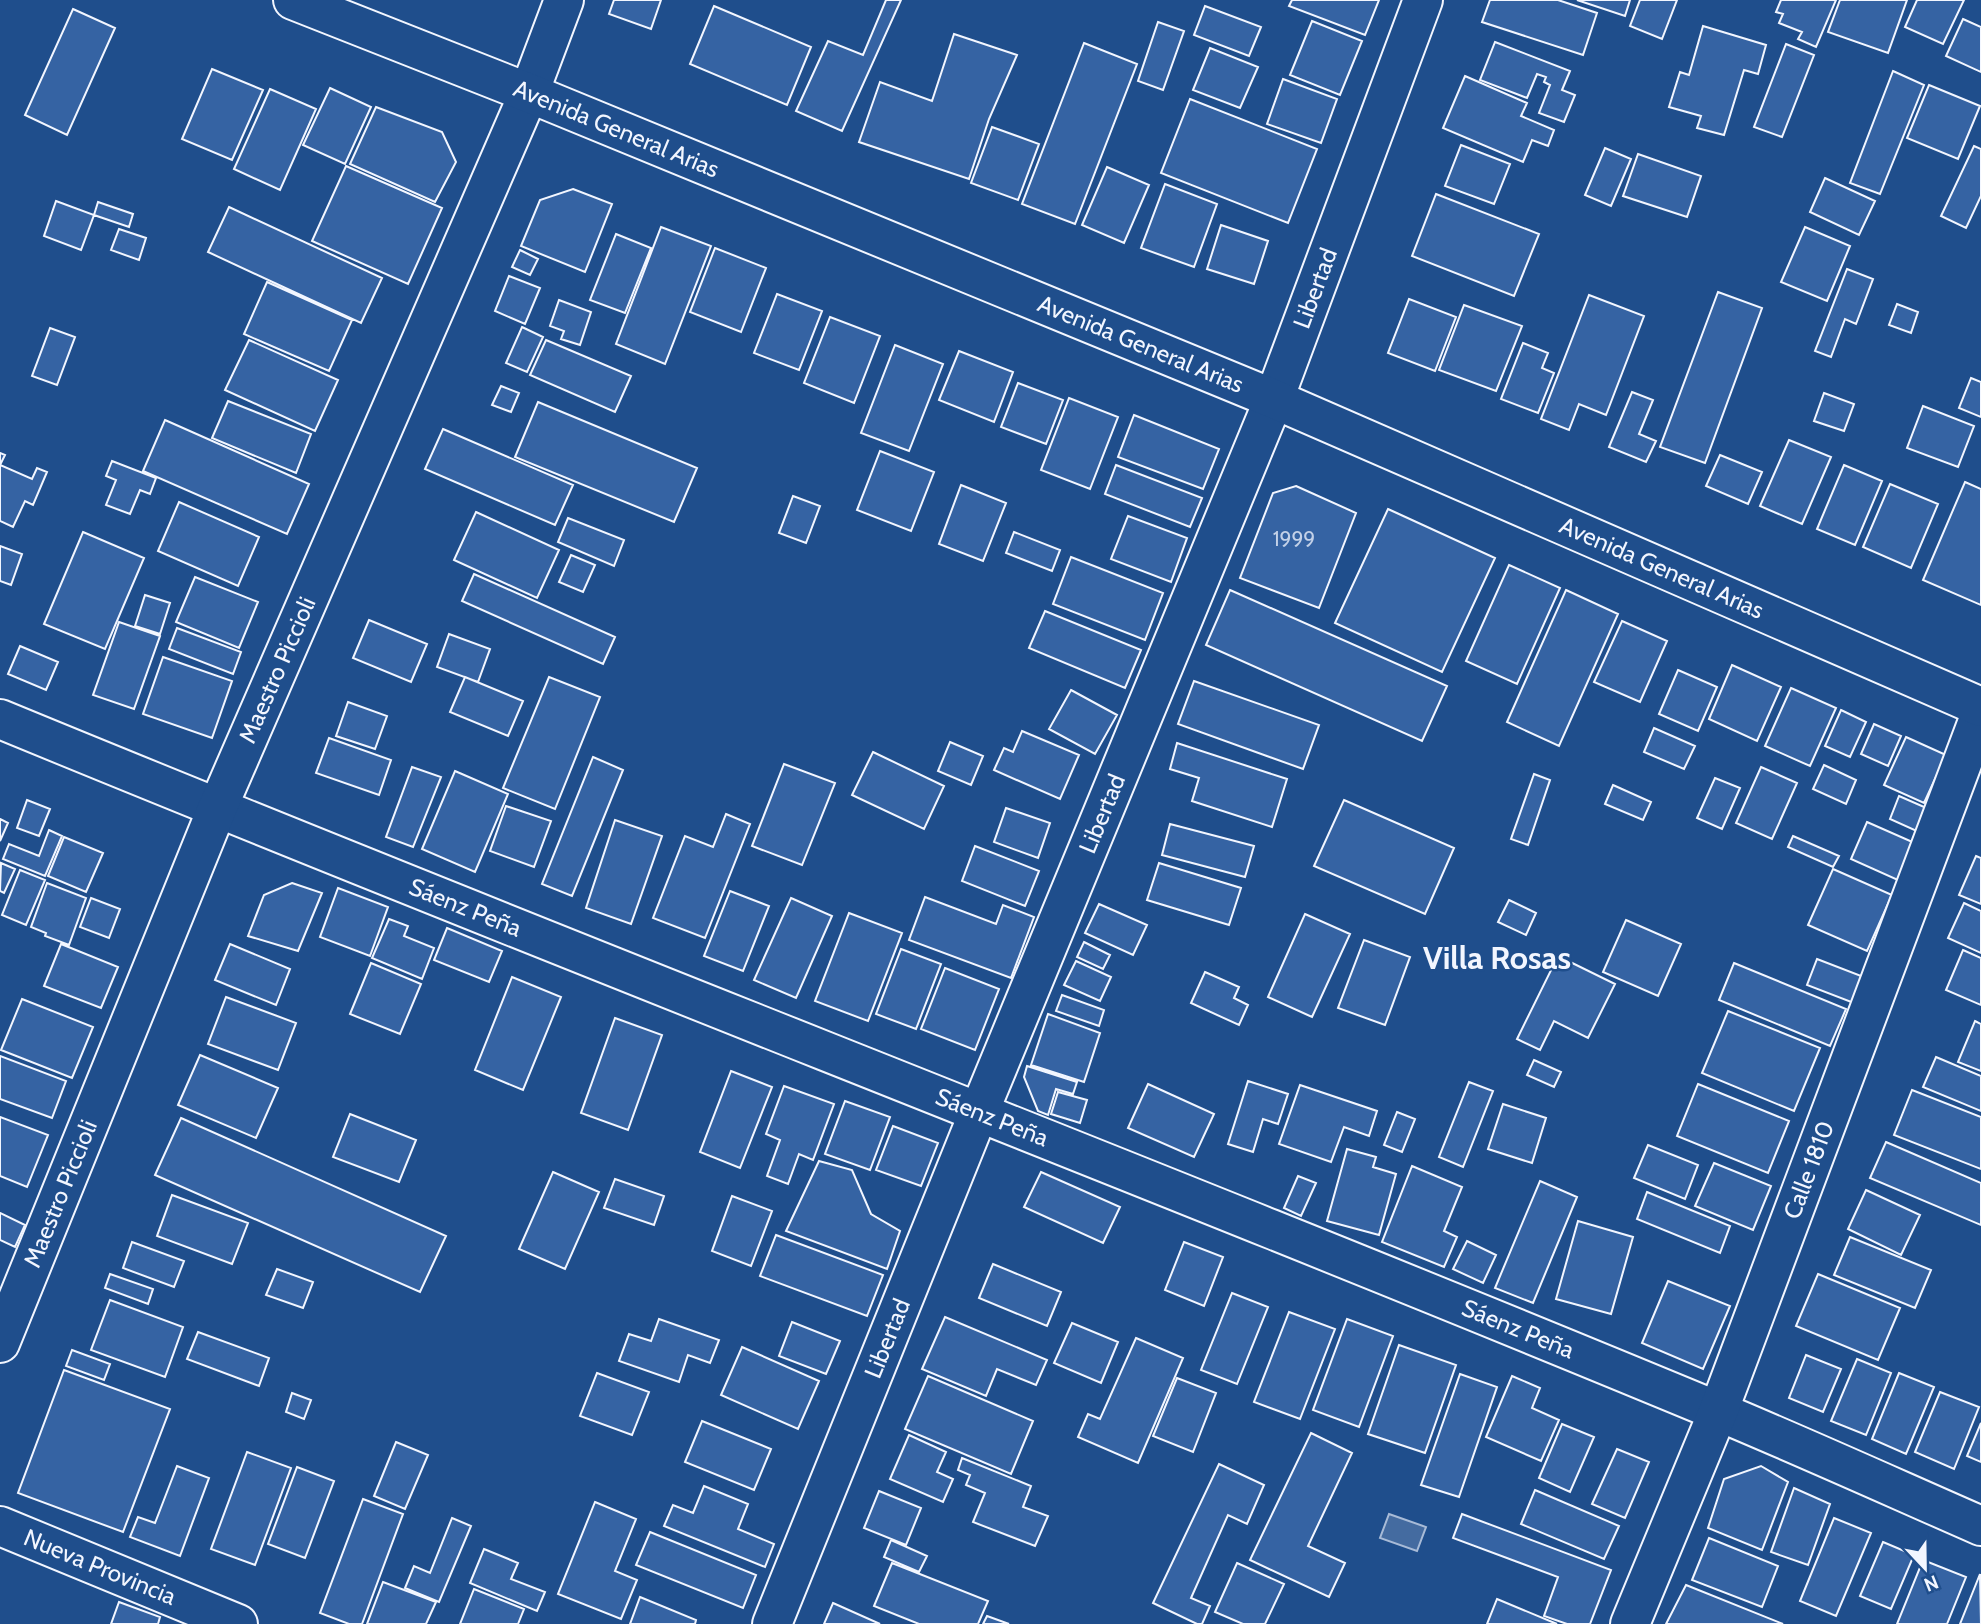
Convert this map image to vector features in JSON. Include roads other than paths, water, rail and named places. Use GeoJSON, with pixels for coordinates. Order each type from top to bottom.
{"type":"FeatureCollection","features":[{"type":"Feature","properties":{"kind":"street","name":"Avenida General Arias"},"geometry":{"type":"LineString","coordinates":[[293,0],[528,93],[1274,399],[1981,707]]}},
{"type":"Feature","properties":{"kind":"street","name":"Maestro Piccioli"},"geometry":{"type":"LineString","coordinates":[[0,1343],[217,809],[528,93],[564,0]]}},
{"type":"Feature","properties":{"kind":"street","name":"Libertad"},"geometry":{"type":"LineString","coordinates":[[772,1624],[979,1112],[1274,399],[1423,0]]}},
{"type":"Feature","properties":{"kind":"street","name":"Calle 1810"},"geometry":{"type":"LineString","coordinates":[[1630,1624],[1718,1412],[1981,713]]}},
{"type":"Feature","properties":{"kind":"street","name":"Sáenz Peña"},"geometry":{"type":"LineString","coordinates":[[0,719],[217,809],[979,1112],[1718,1412],[1981,1526]]}},
{"type":"Feature","properties":{"kind":"street","name":"Nueva Provincia"},"geometry":{"type":"LineString","coordinates":[[0,1526],[238,1624]]}},
{"type":"Feature","properties":{"kind":"water"},"geometry":{"type":"Polygon","coordinates":[[[1389,1514],[1426,1527],[1417,1551],[1380,1538],[1389,1514]]]}},
{"type":"Feature","properties":{"kind":"district","name":"Villa Rosas"},"geometry":{"type":"Point","coordinates":[1497,958]}}]}
